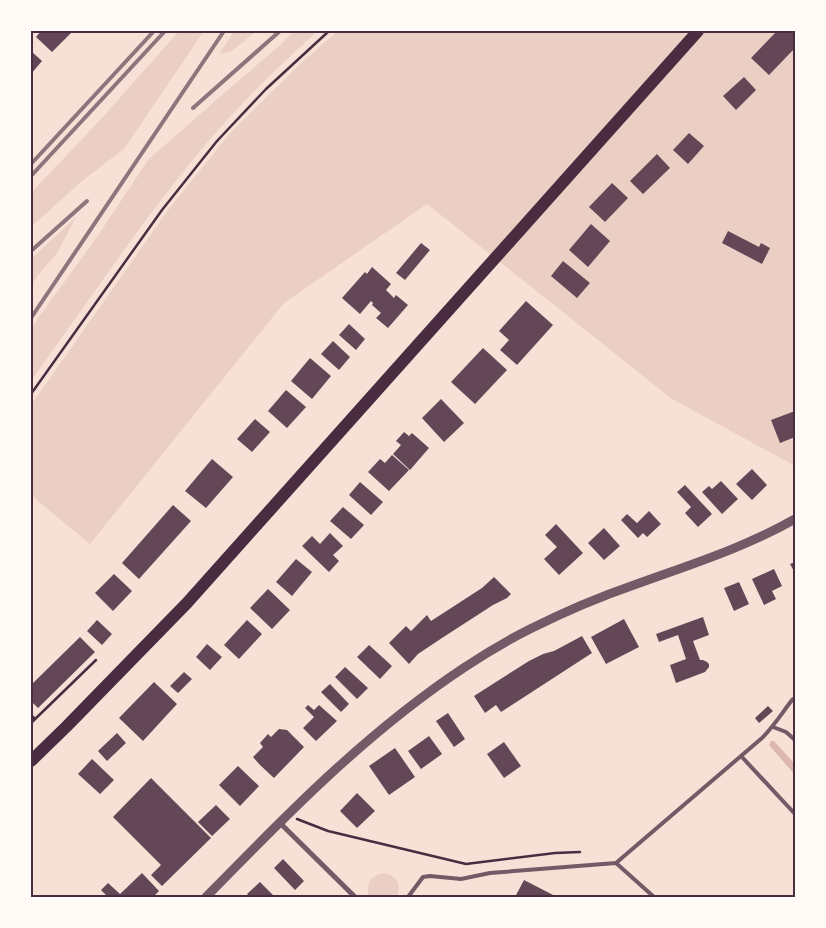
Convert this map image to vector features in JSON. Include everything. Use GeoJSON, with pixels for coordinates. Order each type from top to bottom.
{"type":"FeatureCollection","features":[{"type":"Feature","properties":{"kind":"main road"},"geometry":{"type":"LineString","coordinates":[[31,761],[188,603],[698,31]]}},
{"type":"Feature","properties":{"kind":"street"},"geometry":{"type":"LineString","coordinates":[[206,897],[279,822],[342,762],[405,710],[453,675],[508,640],[544,622],[634,585],[728,551],[795,519]]}},
{"type":"Feature","properties":{"kind":"street"},"geometry":{"type":"LineString","coordinates":[[279,822],[355,897]]}},
{"type":"Feature","properties":{"kind":"lane"},"geometry":{"type":"LineString","coordinates":[[408,897],[423,878],[430,876],[461,879],[490,872],[616,863],[773,727],[779,716],[795,698]]}},
{"type":"Feature","properties":{"kind":"lane"},"geometry":{"type":"LineString","coordinates":[[773,727],[786,732],[795,740]]}},
{"type":"Feature","properties":{"kind":"lane"},"geometry":{"type":"LineString","coordinates":[[741,756],[795,814]]}},
{"type":"Feature","properties":{"kind":"lane"},"geometry":{"type":"LineString","coordinates":[[616,863],[654,897]]}},
{"type":"Feature","properties":{"kind":"path"},"geometry":{"type":"LineString","coordinates":[[31,394],[162,210],[217,141],[266,89],[329,31]]}},
{"type":"Feature","properties":{"kind":"path"},"geometry":{"type":"LineString","coordinates":[[31,722],[96,660]]}},
{"type":"Feature","properties":{"kind":"path"},"geometry":{"type":"LineString","coordinates":[[31,715],[35,719]]}},
{"type":"Feature","properties":{"kind":"path"},"geometry":{"type":"LineString","coordinates":[[286,816],[328,831],[466,864],[555,853],[580,852]]}},
{"type":"Feature","properties":{"kind":"shaded area"},"geometry":{"type":"Polygon","coordinates":[[[179,31],[204,31],[124,149],[82,181],[31,227],[31,193],[102,118],[179,31]]]}},
{"type":"Feature","properties":{"kind":"shaded area"},"geometry":{"type":"Polygon","coordinates":[[[234,31],[257,31],[232,51],[219,54],[234,31]]]}},
{"type":"Feature","properties":{"kind":"shaded area"},"geometry":{"type":"Polygon","coordinates":[[[294,31],[318,31],[257,89],[200,151],[134,236],[31,381],[31,328],[99,234],[148,160],[294,31]]]}},
{"type":"Feature","properties":{"kind":"shaded area"},"geometry":{"type":"Polygon","coordinates":[[[338,31],[795,31],[795,466],[672,399],[427,204],[284,303],[90,544],[39,502],[31,494],[31,405],[168,210],[222,143],[300,64],[338,31]]]}},
{"type":"Feature","properties":{"kind":"shaded area"},"geometry":{"type":"Polygon","coordinates":[[[76,217],[56,255],[31,285],[31,259],[76,217]]]}},
{"type":"Feature","properties":{"kind":"shaded area"},"geometry":{"type":"Polygon","coordinates":[[[771,741],[774,741],[795,764],[795,775],[769,745],[771,741]]]}},
{"type":"Feature","properties":{"kind":"shaded area"},"geometry":{"type":"Polygon","coordinates":[[[383,873],[397,881],[399,888],[397,897],[369,897],[368,885],[375,876],[383,873]]]}},
{"type":"Feature","properties":{"kind":"building"},"geometry":{"type":"Polygon","coordinates":[[[41,31],[73,31],[52,52],[36,37],[41,31]]]}},
{"type":"Feature","properties":{"kind":"building"},"geometry":{"type":"Polygon","coordinates":[[[777,31],[794,31],[795,48],[769,75],[751,58],[777,31]]]}},
{"type":"Feature","properties":{"kind":"building"},"geometry":{"type":"Polygon","coordinates":[[[31,51],[42,61],[31,74],[31,51]]]}},
{"type":"Feature","properties":{"kind":"building"},"geometry":{"type":"Polygon","coordinates":[[[744,77],[756,90],[736,110],[723,96],[744,77]]]}},
{"type":"Feature","properties":{"kind":"building"},"geometry":{"type":"Polygon","coordinates":[[[689,133],[704,146],[688,164],[673,150],[689,133]]]}},
{"type":"Feature","properties":{"kind":"building"},"geometry":{"type":"Polygon","coordinates":[[[657,154],[670,168],[643,194],[630,181],[657,154]]]}},
{"type":"Feature","properties":{"kind":"building"},"geometry":{"type":"Polygon","coordinates":[[[612,183],[628,198],[605,222],[589,207],[612,183]]]}},
{"type":"Feature","properties":{"kind":"building"},"geometry":{"type":"Polygon","coordinates":[[[591,224],[610,241],[588,267],[569,250],[591,224]]]}},
{"type":"Feature","properties":{"kind":"building"},"geometry":{"type":"Polygon","coordinates":[[[728,231],[759,247],[761,243],[770,248],[762,264],[722,243],[728,231]]]}},
{"type":"Feature","properties":{"kind":"building"},"geometry":{"type":"Polygon","coordinates":[[[421,243],[430,250],[405,280],[396,273],[421,243]]]}},
{"type":"Feature","properties":{"kind":"building"},"geometry":{"type":"Polygon","coordinates":[[[563,261],[590,283],[577,298],[551,276],[563,261]]]}},
{"type":"Feature","properties":{"kind":"building"},"geometry":{"type":"Polygon","coordinates":[[[372,267],[391,284],[386,290],[394,298],[396,295],[408,305],[388,328],[376,318],[381,313],[372,305],[371,301],[360,314],[342,298],[365,272],[367,274],[372,267]]]}},
{"type":"Feature","properties":{"kind":"building"},"geometry":{"type":"Polygon","coordinates":[[[526,301],[553,325],[517,365],[500,350],[509,340],[499,331],[526,301]]]}},
{"type":"Feature","properties":{"kind":"building"},"geometry":{"type":"Polygon","coordinates":[[[349,324],[365,339],[356,350],[339,335],[349,324]]]}},
{"type":"Feature","properties":{"kind":"building"},"geometry":{"type":"Polygon","coordinates":[[[333,341],[350,357],[339,370],[321,354],[333,341]]]}},
{"type":"Feature","properties":{"kind":"building"},"geometry":{"type":"Polygon","coordinates":[[[483,348],[507,370],[475,404],[451,382],[483,348]]]}},
{"type":"Feature","properties":{"kind":"building"},"geometry":{"type":"Polygon","coordinates":[[[310,358],[331,376],[312,399],[291,381],[310,358]]]}},
{"type":"Feature","properties":{"kind":"building"},"geometry":{"type":"Polygon","coordinates":[[[286,390],[306,407],[287,428],[268,411],[286,390]]]}},
{"type":"Feature","properties":{"kind":"building"},"geometry":{"type":"Polygon","coordinates":[[[441,399],[464,423],[444,442],[422,418],[441,399]]]}},
{"type":"Feature","properties":{"kind":"building"},"geometry":{"type":"Polygon","coordinates":[[[795,411],[795,437],[780,443],[771,420],[795,411]]]}},
{"type":"Feature","properties":{"kind":"building"},"geometry":{"type":"Polygon","coordinates":[[[255,419],[270,432],[252,452],[237,439],[255,419]]]}},
{"type":"Feature","properties":{"kind":"building"},"geometry":{"type":"Polygon","coordinates":[[[404,432],[409,436],[412,433],[429,448],[410,470],[393,454],[401,445],[396,441],[404,432]]]}},
{"type":"Feature","properties":{"kind":"building"},"geometry":{"type":"Polygon","coordinates":[[[392,455],[409,470],[389,491],[368,472],[380,459],[385,463],[392,455]]]}},
{"type":"Feature","properties":{"kind":"building"},"geometry":{"type":"Polygon","coordinates":[[[212,459],[233,477],[206,508],[185,491],[212,459]]]}},
{"type":"Feature","properties":{"kind":"building"},"geometry":{"type":"Polygon","coordinates":[[[752,469],[767,485],[752,500],[736,484],[752,469]]]}},
{"type":"Feature","properties":{"kind":"building"},"geometry":{"type":"Polygon","coordinates":[[[721,481],[738,499],[722,514],[702,492],[709,486],[712,489],[721,481]]]}},
{"type":"Feature","properties":{"kind":"building"},"geometry":{"type":"Polygon","coordinates":[[[360,482],[383,502],[371,515],[349,495],[360,482]]]}},
{"type":"Feature","properties":{"kind":"building"},"geometry":{"type":"Polygon","coordinates":[[[685,485],[712,514],[698,527],[685,513],[691,507],[677,492],[685,485]]]}},
{"type":"Feature","properties":{"kind":"building"},"geometry":{"type":"Polygon","coordinates":[[[173,505],[191,521],[139,579],[122,563],[173,505]]]}},
{"type":"Feature","properties":{"kind":"building"},"geometry":{"type":"Polygon","coordinates":[[[343,507],[364,525],[351,539],[330,521],[343,507]]]}},
{"type":"Feature","properties":{"kind":"building"},"geometry":{"type":"Polygon","coordinates":[[[649,511],[661,524],[647,537],[643,533],[638,538],[621,520],[627,514],[637,523],[649,511]]]}},
{"type":"Feature","properties":{"kind":"building"},"geometry":{"type":"Polygon","coordinates":[[[556,524],[583,553],[559,575],[544,559],[557,547],[545,535],[556,524]]]}},
{"type":"Feature","properties":{"kind":"building"},"geometry":{"type":"Polygon","coordinates":[[[604,528],[620,546],[604,560],[588,543],[604,528]]]}},
{"type":"Feature","properties":{"kind":"building"},"geometry":{"type":"Polygon","coordinates":[[[330,533],[343,546],[333,555],[339,561],[329,572],[302,546],[312,536],[320,544],[330,533]]]}},
{"type":"Feature","properties":{"kind":"building"},"geometry":{"type":"Polygon","coordinates":[[[296,559],[312,572],[292,596],[276,582],[296,559]]]}},
{"type":"Feature","properties":{"kind":"building"},"geometry":{"type":"Polygon","coordinates":[[[795,562],[795,573],[790,564],[795,562]]]}},
{"type":"Feature","properties":{"kind":"building"},"geometry":{"type":"Polygon","coordinates":[[[774,569],[782,586],[772,591],[776,599],[764,605],[752,579],[774,569]]]}},
{"type":"Feature","properties":{"kind":"building"},"geometry":{"type":"Polygon","coordinates":[[[114,574],[132,591],[113,611],[95,593],[114,574]]]}},
{"type":"Feature","properties":{"kind":"building"},"geometry":{"type":"Polygon","coordinates":[[[494,577],[511,594],[418,654],[409,664],[389,643],[406,626],[411,631],[427,615],[431,621],[482,588],[494,577]]]}},
{"type":"Feature","properties":{"kind":"building"},"geometry":{"type":"Polygon","coordinates":[[[739,582],[749,604],[734,611],[724,588],[739,582]]]}},
{"type":"Feature","properties":{"kind":"building"},"geometry":{"type":"Polygon","coordinates":[[[268,589],[290,610],[272,629],[250,608],[268,589]]]}},
{"type":"Feature","properties":{"kind":"building"},"geometry":{"type":"Polygon","coordinates":[[[703,617],[709,635],[693,641],[700,660],[707,662],[709,667],[705,672],[676,683],[670,665],[686,659],[678,635],[659,642],[656,634],[703,617]]]}},
{"type":"Feature","properties":{"kind":"building"},"geometry":{"type":"Polygon","coordinates":[[[624,619],[639,647],[606,664],[591,637],[624,619]]]}},
{"type":"Feature","properties":{"kind":"building"},"geometry":{"type":"Polygon","coordinates":[[[97,620],[112,634],[102,645],[87,631],[97,620]]]}},
{"type":"Feature","properties":{"kind":"building"},"geometry":{"type":"Polygon","coordinates":[[[247,620],[262,634],[239,659],[224,645],[247,620]]]}},
{"type":"Feature","properties":{"kind":"building"},"geometry":{"type":"Polygon","coordinates":[[[582,636],[592,653],[501,712],[496,705],[485,713],[474,696],[529,661],[554,651],[582,636]]]}},
{"type":"Feature","properties":{"kind":"building"},"geometry":{"type":"Polygon","coordinates":[[[80,637],[95,652],[38,708],[31,701],[31,685],[80,637]]]}},
{"type":"Feature","properties":{"kind":"building"},"geometry":{"type":"Polygon","coordinates":[[[207,644],[222,657],[210,670],[196,657],[207,644]]]}},
{"type":"Feature","properties":{"kind":"building"},"geometry":{"type":"Polygon","coordinates":[[[369,645],[392,666],[380,679],[357,657],[369,645]]]}},
{"type":"Feature","properties":{"kind":"building"},"geometry":{"type":"Polygon","coordinates":[[[345,667],[368,688],[357,699],[335,677],[345,667]]]}},
{"type":"Feature","properties":{"kind":"building"},"geometry":{"type":"Polygon","coordinates":[[[184,672],[192,679],[178,693],[170,686],[184,672]]]}},
{"type":"Feature","properties":{"kind":"building"},"geometry":{"type":"Polygon","coordinates":[[[154,682],[177,704],[143,741],[119,718],[154,682]]]}},
{"type":"Feature","properties":{"kind":"building"},"geometry":{"type":"Polygon","coordinates":[[[330,684],[349,704],[341,712],[321,692],[330,684]]]}},
{"type":"Feature","properties":{"kind":"building"},"geometry":{"type":"Polygon","coordinates":[[[308,705],[314,710],[319,705],[337,721],[316,741],[303,728],[314,717],[305,708],[308,705]]]}},
{"type":"Feature","properties":{"kind":"building"},"geometry":{"type":"Polygon","coordinates":[[[768,706],[773,711],[759,723],[755,718],[768,706]]]}},
{"type":"Feature","properties":{"kind":"building"},"geometry":{"type":"Polygon","coordinates":[[[448,713],[465,739],[454,747],[436,721],[448,713]]]}},
{"type":"Feature","properties":{"kind":"building"},"geometry":{"type":"Polygon","coordinates":[[[279,729],[287,730],[304,747],[274,778],[253,757],[263,747],[260,743],[268,734],[271,737],[279,729]]]}},
{"type":"Feature","properties":{"kind":"building"},"geometry":{"type":"Polygon","coordinates":[[[117,733],[126,743],[107,761],[98,751],[117,733]]]}},
{"type":"Feature","properties":{"kind":"building"},"geometry":{"type":"Polygon","coordinates":[[[429,736],[442,754],[421,769],[408,751],[429,736]]]}},
{"type":"Feature","properties":{"kind":"building"},"geometry":{"type":"Polygon","coordinates":[[[504,742],[521,766],[504,778],[487,754],[504,742]]]}},
{"type":"Feature","properties":{"kind":"building"},"geometry":{"type":"Polygon","coordinates":[[[395,748],[415,777],[389,795],[369,766],[395,748]]]}},
{"type":"Feature","properties":{"kind":"building"},"geometry":{"type":"Polygon","coordinates":[[[92,759],[114,780],[100,794],[78,774],[92,759]]]}},
{"type":"Feature","properties":{"kind":"building"},"geometry":{"type":"Polygon","coordinates":[[[238,766],[259,786],[240,806],[219,785],[238,766]]]}},
{"type":"Feature","properties":{"kind":"building"},"geometry":{"type":"Polygon","coordinates":[[[151,778],[211,838],[162,886],[151,875],[161,865],[113,817],[151,778]]]}},
{"type":"Feature","properties":{"kind":"building"},"geometry":{"type":"Polygon","coordinates":[[[357,793],[375,811],[357,828],[340,811],[357,793]]]}},
{"type":"Feature","properties":{"kind":"building"},"geometry":{"type":"Polygon","coordinates":[[[216,805],[230,819],[212,836],[198,822],[216,805]]]}},
{"type":"Feature","properties":{"kind":"building"},"geometry":{"type":"Polygon","coordinates":[[[283,859],[304,881],[295,890],[274,868],[283,859]]]}},
{"type":"Feature","properties":{"kind":"building"},"geometry":{"type":"Polygon","coordinates":[[[142,873],[159,891],[153,897],[108,897],[101,890],[108,883],[120,894],[142,873]]]}},
{"type":"Feature","properties":{"kind":"building"},"geometry":{"type":"Polygon","coordinates":[[[524,880],[557,897],[515,897],[524,880]]]}},
{"type":"Feature","properties":{"kind":"building"},"geometry":{"type":"Polygon","coordinates":[[[260,882],[275,897],[250,897],[247,894],[260,882]]]}},
{"type":"Feature","properties":{"kind":"railway"},"geometry":{"type":"LineString","coordinates":[[31,164],[154,31]]}},
{"type":"Feature","properties":{"kind":"railway"},"geometry":{"type":"LineString","coordinates":[[31,176],[165,31]]}},
{"type":"Feature","properties":{"kind":"railway"},"geometry":{"type":"LineString","coordinates":[[31,318],[224,31]]}},
{"type":"Feature","properties":{"kind":"railway"},"geometry":{"type":"LineString","coordinates":[[193,108],[280,31]]}},
{"type":"Feature","properties":{"kind":"railway"},"geometry":{"type":"LineString","coordinates":[[31,251],[87,201]]}}]}
